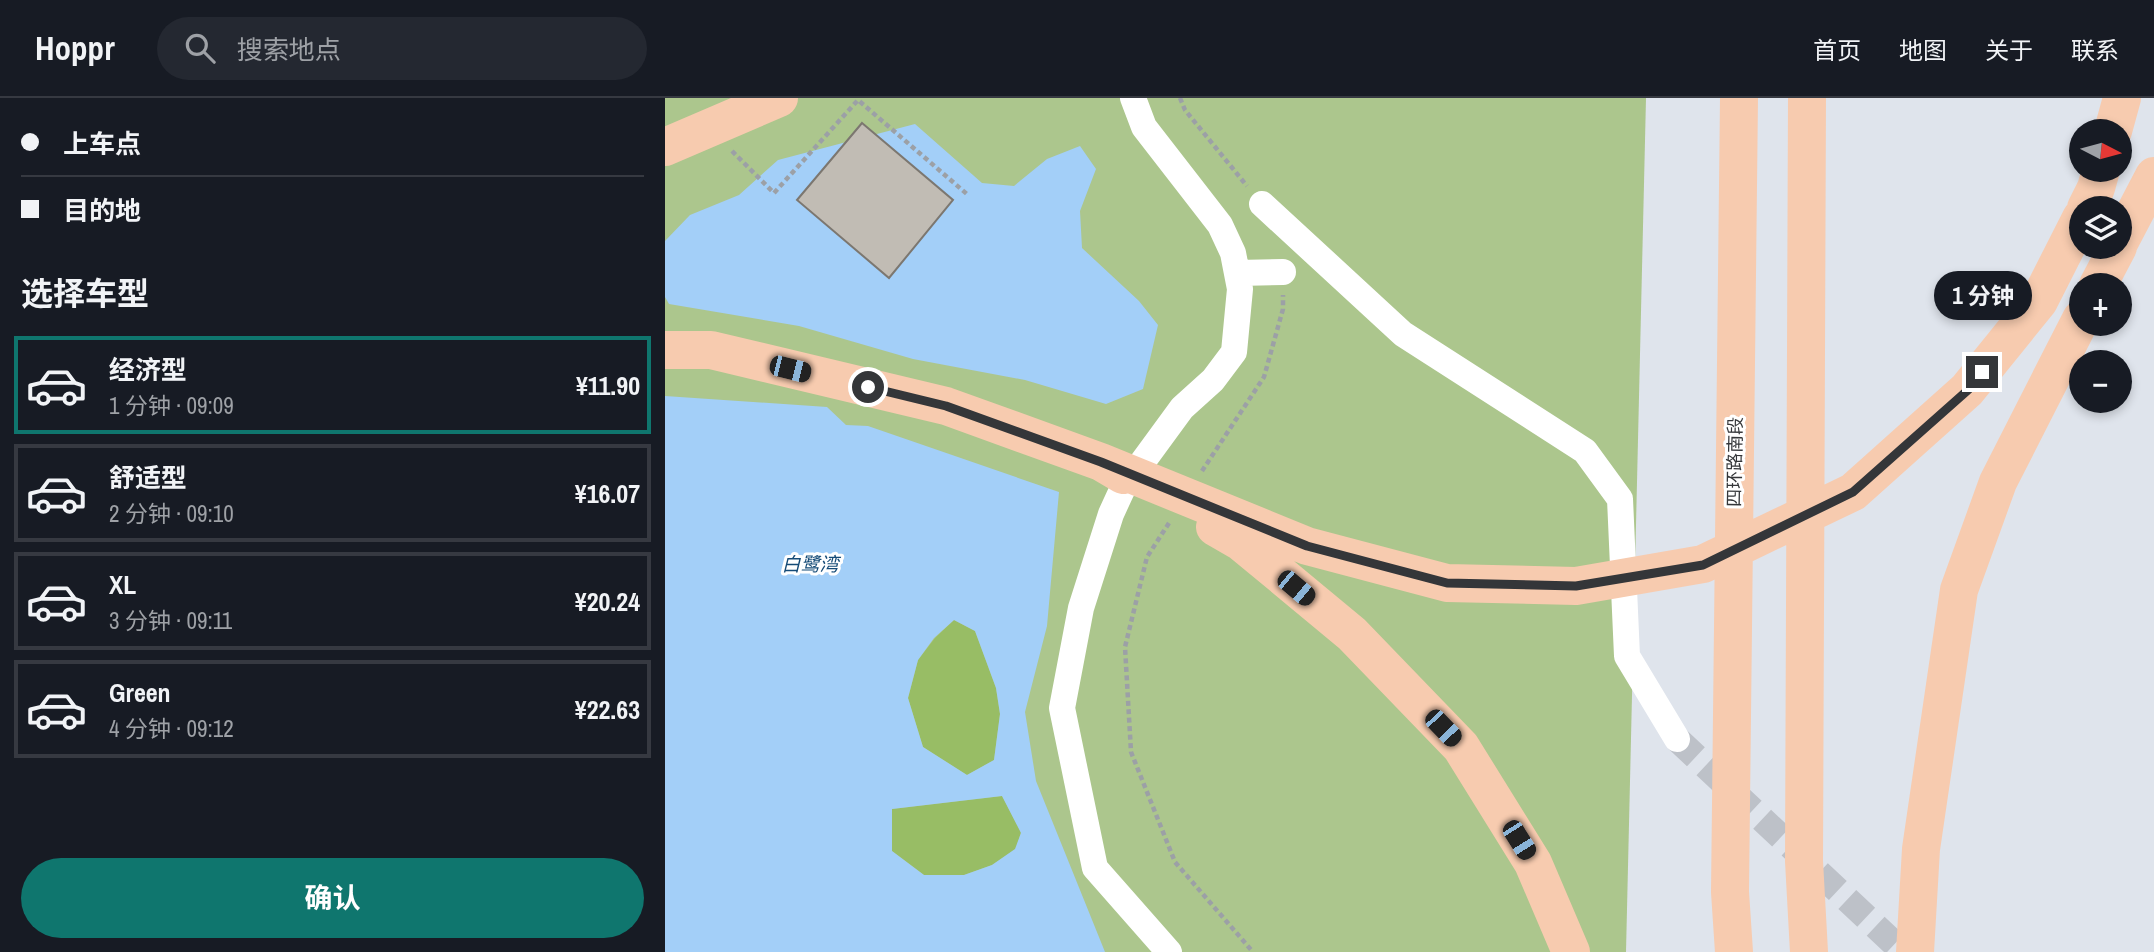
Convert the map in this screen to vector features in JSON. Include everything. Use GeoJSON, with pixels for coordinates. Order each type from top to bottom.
{"type":"FeatureCollection","features":[{"type":"Feature","properties":{"kind":"highway"},"geometry":{"type":"LineString","coordinates":[[665,147],[779,98]]}},
{"type":"Feature","properties":{"kind":"highway","name":"四环路南段"},"geometry":{"type":"LineString","coordinates":[[1734,952],[1730,892],[1738,98]]}},
{"type":"Feature","properties":{"kind":"highway"},"geometry":{"type":"LineString","coordinates":[[1807,98],[1804,861],[1809,952]]}},
{"type":"Feature","properties":{"kind":"highway"},"geometry":{"type":"LineString","coordinates":[[2116,119],[2122,98]]}},
{"type":"Feature","properties":{"kind":"highway"},"geometry":{"type":"LineString","coordinates":[[2132,218],[2154,176]]}},
{"type":"Feature","properties":{"kind":"highway"},"geometry":{"type":"LineString","coordinates":[[665,350],[712,350],[946,406],[1101,462],[1307,546],[1447,583],[1576,586],[1703,565],[1853,492],[1968,390],[2039,301],[2069,242]]}},
{"type":"Feature","properties":{"kind":"highway"},"geometry":{"type":"LineString","coordinates":[[1915,952],[1921,849],[1959,590],[1997,482],[2072,336]]}},
{"type":"Feature","properties":{"kind":"highway"},"geometry":{"type":"LineString","coordinates":[[1101,462],[1241,541],[1352,634],[1461,747],[1533,863],[1571,952]]}},
{"type":"Feature","properties":{"kind":"street"},"geometry":{"type":"LineString","coordinates":[[1133,98],[1144,127],[1220,225],[1233,253],[1240,289],[1234,352],[1213,380],[1182,408],[1122,490],[1111,514],[1081,608],[1062,708],[1095,868],[1168,952]]}},
{"type":"Feature","properties":{"kind":"street"},"geometry":{"type":"LineString","coordinates":[[1262,204],[1403,334],[1585,451],[1620,499],[1627,656],[1677,739]]}},
{"type":"Feature","properties":{"kind":"street"},"geometry":{"type":"LineString","coordinates":[[1237,273],[1283,271]]}},
{"type":"Feature","properties":{"kind":"path"},"geometry":{"type":"LineString","coordinates":[[727,147],[775,193],[858,100],[968,195]]}},
{"type":"Feature","properties":{"kind":"green space"},"geometry":{"type":"Polygon","coordinates":[[[665,98],[1646,98],[1626,952],[665,952],[665,98]]]}},
{"type":"Feature","properties":{"kind":"green space"},"geometry":{"type":"Polygon","coordinates":[[[954,620],[975,631],[996,688],[1000,714],[994,760],[967,775],[923,747],[908,698],[918,660],[954,620]]]}},
{"type":"Feature","properties":{"kind":"green space"},"geometry":{"type":"Polygon","coordinates":[[[1002,796],[1021,832],[1016,849],[992,865],[964,875],[924,875],[892,851],[892,809],[1002,796]]]}},
{"type":"Feature","properties":{"kind":"water"},"geometry":{"type":"Polygon","coordinates":[[[915,124],[982,183],[1014,186],[1047,159],[1080,146],[1096,169],[1080,211],[1082,248],[1139,301],[1158,325],[1143,389],[1106,404],[1025,380],[913,359],[799,326],[669,304],[665,297],[665,241],[690,215],[739,195],[778,160],[915,124]]]}},
{"type":"Feature","properties":{"kind":"water","name":"白鹭湾"},"geometry":{"type":"Polygon","coordinates":[[[665,396],[827,407],[846,425],[868,426],[1059,492],[1047,626],[1025,712],[1036,781],[1105,952],[665,952],[665,396]],[[954,620],[934,638],[918,660],[908,698],[923,747],[967,775],[994,760],[1000,714],[996,688],[975,631],[954,620]],[[1002,796],[892,809],[892,851],[924,875],[964,875],[992,865],[1015,849],[1021,833],[1002,796]]]}},
{"type":"Feature","properties":{"kind":"building"},"geometry":{"type":"Polygon","coordinates":[[[862,123],[953,200],[889,278],[797,200],[862,123]]]}},
{"type":"Feature","properties":{"kind":"tunnel"},"geometry":{"type":"LineString","coordinates":[[1677,739],[1903,952]]}},
{"type":"Feature","properties":{"kind":"route"},"geometry":{"type":"LineString","coordinates":[[868,387],[946,406],[1101,462],[1307,546],[1447,583],[1576,586],[1703,565],[1853,492],[1968,390],[1982,372]]}}]}
